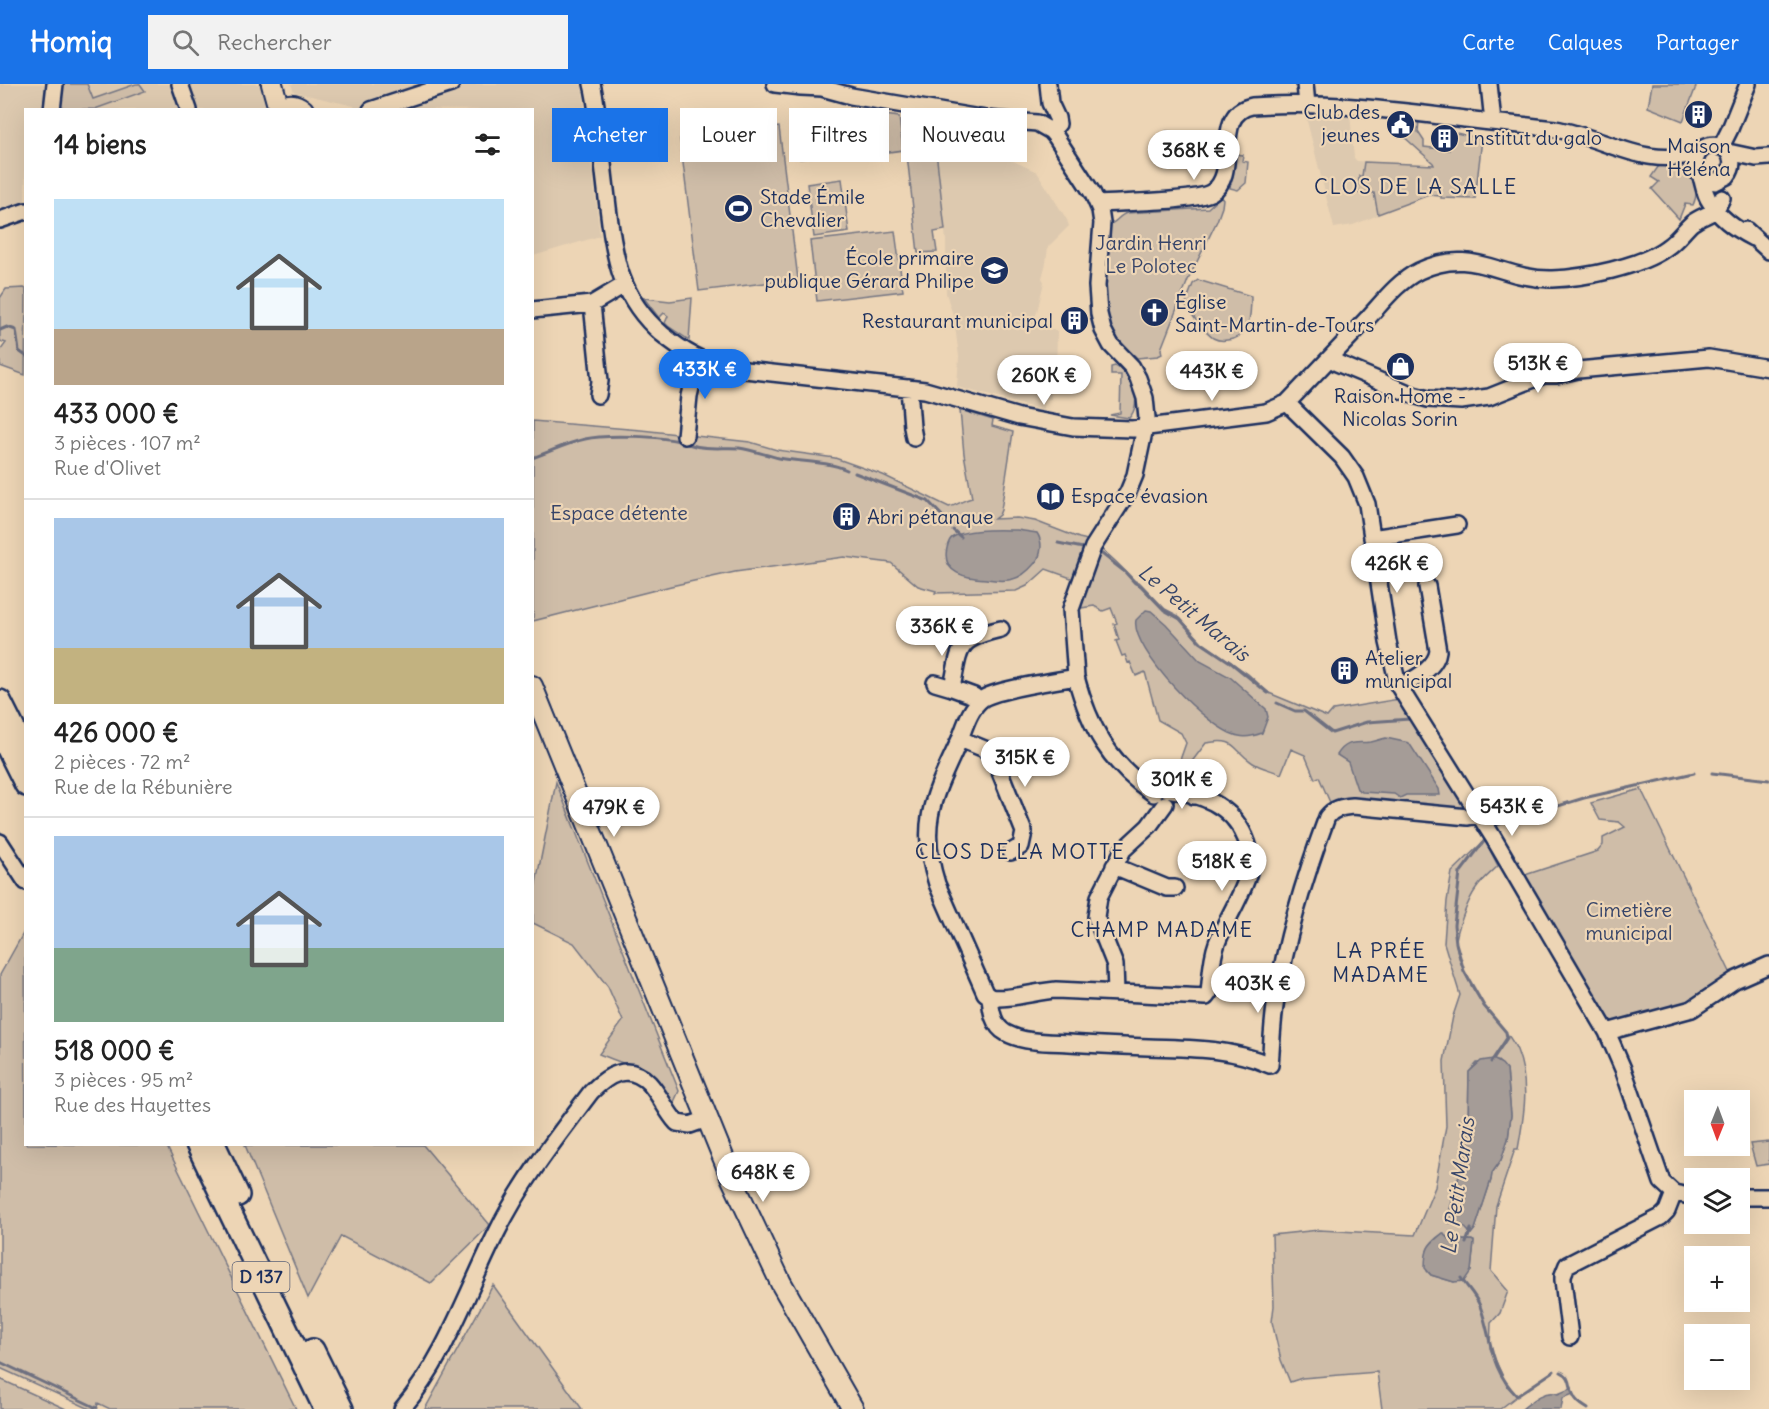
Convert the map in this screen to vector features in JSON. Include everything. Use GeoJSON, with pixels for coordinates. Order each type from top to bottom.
{"type":"FeatureCollection","features":[{"type":"Feature","properties":{"kind":"highway"},"geometry":{"type":"LineString","coordinates":[[0,701],[24,749]]}},
{"type":"Feature","properties":{"kind":"highway"},"geometry":{"type":"LineString","coordinates":[[0,732],[24,781]]}},
{"type":"Feature","properties":{"kind":"highway","name":"D 137"},"geometry":{"type":"LineString","coordinates":[[198,1146],[325,1409]]}},
{"type":"Feature","properties":{"kind":"highway","name":"D 137"},"geometry":{"type":"LineString","coordinates":[[215,1146],[342,1409]]}},
{"type":"Feature","properties":{"kind":"main road"},"geometry":{"type":"LineString","coordinates":[[272,84],[292,108]]}},
{"type":"Feature","properties":{"kind":"main road"},"geometry":{"type":"LineString","coordinates":[[282,84],[292,108]]}},
{"type":"Feature","properties":{"kind":"main road"},"geometry":{"type":"LineString","coordinates":[[534,691],[732,1179],[781,1283],[853,1409]]}},
{"type":"Feature","properties":{"kind":"street"},"geometry":{"type":"LineString","coordinates":[[52,108],[55,84]]}},
{"type":"Feature","properties":{"kind":"street"},"geometry":{"type":"LineString","coordinates":[[180,84],[188,108]]}},
{"type":"Feature","properties":{"kind":"street"},"geometry":{"type":"LineString","coordinates":[[377,108],[451,84]]}},
{"type":"Feature","properties":{"kind":"street"},"geometry":{"type":"LineString","coordinates":[[775,84],[801,87],[822,86],[851,96],[986,119],[1037,123],[1051,131],[1078,169],[1098,204],[1102,223],[1097,286],[1099,314],[1103,330],[1111,345],[1138,378],[1145,398],[1139,428],[1138,461],[1135,475],[1128,492],[1093,547],[1071,609],[1076,676],[1085,707],[1098,737],[1114,759],[1132,776],[1161,794],[1194,796],[1214,802],[1231,814],[1242,831],[1251,860],[1246,880],[1216,944],[1209,993],[1206,997],[1056,990],[1001,998],[990,997],[985,993],[936,884],[928,848],[929,816],[933,800],[974,708],[979,701],[993,694],[1076,676]]}},
{"type":"Feature","properties":{"kind":"street"},"geometry":{"type":"LineString","coordinates":[[1048,84],[1050,103],[1058,121],[1051,131]]}},
{"type":"Feature","properties":{"kind":"street"},"geometry":{"type":"LineString","coordinates":[[1305,84],[1307,105]]}},
{"type":"Feature","properties":{"kind":"street"},"geometry":{"type":"LineString","coordinates":[[1489,84],[1493,122]]}},
{"type":"Feature","properties":{"kind":"street"},"geometry":{"type":"LineString","coordinates":[[594,86],[616,262],[624,285],[639,310],[652,326],[683,351],[698,359],[740,369],[925,390],[1047,424],[1096,429],[1139,428],[1266,412],[1287,403],[1395,288],[1413,274],[1431,266],[1451,261],[1467,261],[1531,278],[1556,279],[1628,266],[1651,258],[1676,241],[1690,225],[1719,204],[1732,160],[1725,149],[1730,129],[1748,84]]}},
{"type":"Feature","properties":{"kind":"street"},"geometry":{"type":"LineString","coordinates":[[1098,204],[1194,198],[1210,193],[1222,180],[1229,131],[1234,118],[1242,110],[1252,106],[1360,106],[1557,129],[1635,155],[1675,158],[1712,145],[1762,157]]}},
{"type":"Feature","properties":{"kind":"street"},"geometry":{"type":"LineString","coordinates":[[1700,151],[1696,159],[1709,202],[1725,207],[1753,238],[1769,251]]}},
{"type":"Feature","properties":{"kind":"street"},"geometry":{"type":"LineString","coordinates":[[1675,158],[1700,178],[1715,182],[1762,157]]}},
{"type":"Feature","properties":{"kind":"street"},"geometry":{"type":"LineString","coordinates":[[1690,225],[1700,204],[1700,178]]}},
{"type":"Feature","properties":{"kind":"street"},"geometry":{"type":"LineString","coordinates":[[0,220],[24,212]]}},
{"type":"Feature","properties":{"kind":"street"},"geometry":{"type":"LineString","coordinates":[[534,310],[592,303],[624,285]]}},
{"type":"Feature","properties":{"kind":"street"},"geometry":{"type":"LineString","coordinates":[[592,303],[600,381],[598,395]]}},
{"type":"Feature","properties":{"kind":"street"},"geometry":{"type":"LineString","coordinates":[[1330,358],[1336,363],[1413,394],[1447,401],[1489,397],[1544,375],[1617,366],[1709,358],[1769,368]]}},
{"type":"Feature","properties":{"kind":"street"},"geometry":{"type":"LineString","coordinates":[[685,436],[689,396],[698,359]]}},
{"type":"Feature","properties":{"kind":"street"},"geometry":{"type":"LineString","coordinates":[[909,388],[914,438]]}},
{"type":"Feature","properties":{"kind":"street"},"geometry":{"type":"LineString","coordinates":[[1287,403],[1342,457],[1356,477],[1367,504],[1388,642],[1398,685],[1607,1032],[1623,1069],[1662,1182],[1674,1193],[1684,1195]]}},
{"type":"Feature","properties":{"kind":"street"},"geometry":{"type":"LineString","coordinates":[[1372,538],[1457,525]]}},
{"type":"Feature","properties":{"kind":"street"},"geometry":{"type":"LineString","coordinates":[[1406,683],[1431,666],[1438,658],[1427,586]]}},
{"type":"Feature","properties":{"kind":"street"},"geometry":{"type":"LineString","coordinates":[[952,688],[959,657],[966,641],[981,633],[1001,629]]}},
{"type":"Feature","properties":{"kind":"street"},"geometry":{"type":"LineString","coordinates":[[935,683],[974,696],[979,701]]}},
{"type":"Feature","properties":{"kind":"street"},"geometry":{"type":"LineString","coordinates":[[960,739],[987,750],[996,762],[1024,832],[1021,846],[1011,852]]}},
{"type":"Feature","properties":{"kind":"street"},"geometry":{"type":"LineString","coordinates":[[1116,992],[1115,966],[1099,930],[1096,908],[1099,897],[1127,845],[1149,826],[1164,779],[1174,775],[1181,779],[1194,796]]}},
{"type":"Feature","properties":{"kind":"street"},"geometry":{"type":"LineString","coordinates":[[990,997],[991,1009],[999,1028],[1006,1033],[1025,1039],[1210,1050],[1243,1056],[1270,1065],[1276,1001],[1286,955],[1313,858],[1331,813],[1343,807],[1353,806],[1468,817],[1478,815]]}},
{"type":"Feature","properties":{"kind":"street"},"geometry":{"type":"LineString","coordinates":[[0,842],[24,879]]}},
{"type":"Feature","properties":{"kind":"street"},"geometry":{"type":"LineString","coordinates":[[1114,866],[1167,888],[1175,888]]}},
{"type":"Feature","properties":{"kind":"street"},"geometry":{"type":"LineString","coordinates":[[1607,1032],[1692,1009],[1735,980],[1769,965]]}},
{"type":"Feature","properties":{"kind":"street"},"geometry":{"type":"LineString","coordinates":[[402,1409],[434,1364],[498,1231],[528,1176],[591,1092],[603,1080],[613,1074],[632,1073],[649,1083],[677,1123],[690,1125],[707,1119]]}},
{"type":"Feature","properties":{"kind":"street"},"geometry":{"type":"LineString","coordinates":[[1570,1337],[1563,1280],[1567,1265],[1660,1217],[1666,1211],[1674,1193]]}},
{"type":"Feature","properties":{"kind":"street"},"geometry":{"type":"LineString","coordinates":[[1750,1197],[1769,1197]]}},
{"type":"Feature","properties":{"kind":"shaded area"},"geometry":{"type":"Polygon","coordinates":[[[0,84],[269,84],[273,108],[24,108],[24,211],[0,220],[0,84]]]}},
{"type":"Feature","properties":{"kind":"shaded area"},"geometry":{"type":"Polygon","coordinates":[[[291,84],[582,84],[585,108],[552,108],[552,162],[591,162],[600,236],[534,256],[534,108],[354,108],[354,106],[294,92],[291,84]]]}},
{"type":"Feature","properties":{"kind":"shaded area"},"geometry":{"type":"Polygon","coordinates":[[[1305,113],[1350,113],[1354,158],[1357,161],[1434,165],[1429,195],[1353,225],[1334,228],[1305,113]]]}},
{"type":"Feature","properties":{"kind":"shaded area","name":"École primaire publique Gérard Philipe"},"geometry":{"type":"Polygon","coordinates":[[[937,162],[1015,162],[1037,172],[1067,220],[1069,226],[1048,247],[1042,278],[1044,282],[1033,322],[1057,331],[1056,375],[1051,375],[1051,399],[1044,399],[1043,410],[957,387],[959,356],[954,319],[946,293],[946,241],[937,162]]]}},
{"type":"Feature","properties":{"kind":"green space"},"geometry":{"type":"Polygon","coordinates":[[[60,84],[87,84],[93,99],[136,84],[140,84],[145,91],[98,108],[57,108],[60,84]]]}},
{"type":"Feature","properties":{"kind":"green space"},"geometry":{"type":"Polygon","coordinates":[[[1652,84],[1697,84],[1683,121],[1648,107],[1652,84]]]}},
{"type":"Feature","properties":{"kind":"green space"},"geometry":{"type":"Polygon","coordinates":[[[889,116],[899,117],[901,150],[889,152],[889,116]]]}},
{"type":"Feature","properties":{"kind":"green space"},"geometry":{"type":"Polygon","coordinates":[[[1399,117],[1419,120],[1418,132],[1424,141],[1424,147],[1449,150],[1452,132],[1482,139],[1475,199],[1441,198],[1441,196],[1429,195],[1378,214],[1374,193],[1358,193],[1359,176],[1362,176],[1364,162],[1434,165],[1402,135],[1402,132],[1397,130],[1399,117]]]}},
{"type":"Feature","properties":{"kind":"green space","name":"Stade Émile Chevalier"},"geometry":{"type":"Polygon","coordinates":[[[777,127],[779,127],[798,279],[699,291],[683,162],[777,162],[777,127]]]}},
{"type":"Feature","properties":{"kind":"green space"},"geometry":{"type":"Polygon","coordinates":[[[1166,131],[1183,133],[1181,155],[1163,153],[1166,131]]]}},
{"type":"Feature","properties":{"kind":"green space"},"geometry":{"type":"Polygon","coordinates":[[[1234,154],[1243,155],[1242,161],[1248,162],[1246,183],[1238,190],[1230,188],[1234,154]]]}},
{"type":"Feature","properties":{"kind":"green space"},"geometry":{"type":"Polygon","coordinates":[[[908,162],[937,162],[945,230],[934,232],[937,252],[918,253],[908,162]]]}},
{"type":"Feature","properties":{"kind":"green space"},"geometry":{"type":"Polygon","coordinates":[[[1664,164],[1680,166],[1688,170],[1696,184],[1693,205],[1685,204],[1679,219],[1652,189],[1659,182],[1651,177],[1658,167],[1664,164]]]}},
{"type":"Feature","properties":{"kind":"green space"},"geometry":{"type":"Polygon","coordinates":[[[842,179],[849,232],[814,237],[807,184],[842,179]]]}},
{"type":"Feature","properties":{"kind":"green space","name":"Jardin Henri Le Polotec"},"geometry":{"type":"Polygon","coordinates":[[[1221,196],[1222,207],[1217,221],[1188,280],[1161,349],[1162,354],[1137,358],[1114,335],[1105,309],[1103,281],[1110,224],[1127,213],[1208,208],[1221,196]]]}},
{"type":"Feature","properties":{"kind":"green space"},"geometry":{"type":"Polygon","coordinates":[[[895,231],[903,291],[817,301],[810,241],[895,231]]]}},
{"type":"Feature","properties":{"kind":"green space"},"geometry":{"type":"Polygon","coordinates":[[[1198,280],[1251,296],[1250,317],[1241,335],[1227,340],[1216,339],[1198,323],[1185,305],[1193,284],[1198,280]]]}},
{"type":"Feature","properties":{"kind":"green space"},"geometry":{"type":"Polygon","coordinates":[[[24,288],[24,375],[0,366],[0,351],[6,343],[0,341],[0,298],[6,289],[24,288]]]}},
{"type":"Feature","properties":{"kind":"green space"},"geometry":{"type":"Polygon","coordinates":[[[644,298],[670,301],[692,298],[689,340],[665,323],[668,316],[664,313],[659,318],[644,298]]]}},
{"type":"Feature","properties":{"kind":"green space"},"geometry":{"type":"Polygon","coordinates":[[[1115,366],[1127,375],[1134,389],[1135,405],[1129,418],[1110,415],[1120,413],[1121,375],[1111,375],[1111,367],[1115,366]]]}},
{"type":"Feature","properties":{"kind":"green space","name":"Espace détente"},"geometry":{"type":"Polygon","coordinates":[[[960,410],[993,420],[992,426],[1013,432],[1001,510],[994,519],[1017,518],[1035,521],[1094,544],[1140,583],[1165,609],[1177,615],[1202,642],[1248,674],[1269,693],[1327,717],[1333,710],[1405,698],[1474,811],[1332,807],[1319,777],[1315,779],[1305,755],[1291,749],[1281,774],[1253,763],[1229,743],[1206,743],[1184,772],[1179,763],[1186,743],[1181,733],[1158,720],[1145,672],[1136,676],[1130,662],[1128,663],[1125,655],[1122,656],[1116,641],[1119,640],[1114,624],[1117,623],[1111,608],[1103,611],[1094,606],[1081,608],[1089,582],[1046,569],[1027,586],[1016,591],[935,593],[936,591],[918,586],[891,563],[844,557],[735,572],[534,621],[534,421],[750,442],[777,450],[835,458],[883,475],[949,507],[972,498],[964,454],[960,410]]]}},
{"type":"Feature","properties":{"kind":"green space"},"geometry":{"type":"Polygon","coordinates":[[[556,782],[679,1091],[673,1104],[649,1076],[599,1054],[623,1021],[608,987],[574,943],[534,923],[534,893],[556,782]]]}},
{"type":"Feature","properties":{"kind":"green space","name":"Cimetière municipal"},"geometry":{"type":"Polygon","coordinates":[[[1641,789],[1732,976],[1699,1002],[1630,1020],[1608,1022],[1522,876],[1598,851],[1603,845],[1603,838],[1625,827],[1619,822],[1600,820],[1591,803],[1641,789]]]}},
{"type":"Feature","properties":{"kind":"green space"},"geometry":{"type":"Polygon","coordinates":[[[1485,840],[1498,866],[1473,893],[1460,924],[1456,944],[1463,968],[1475,992],[1517,1050],[1525,1087],[1524,1112],[1518,1149],[1515,1149],[1496,1206],[1491,1271],[1508,1291],[1500,1313],[1491,1323],[1490,1348],[1507,1386],[1517,1396],[1500,1409],[1382,1409],[1377,1372],[1302,1378],[1290,1382],[1281,1360],[1272,1322],[1274,1306],[1272,1235],[1319,1230],[1415,1235],[1435,1187],[1446,1126],[1444,1061],[1453,1016],[1460,995],[1444,943],[1452,872],[1485,840]],[[1498,1061],[1477,1063],[1469,1072],[1466,1150],[1448,1217],[1462,1223],[1471,1234],[1475,1229],[1492,1173],[1501,1160],[1508,1139],[1511,1115],[1507,1070],[1498,1061]],[[1443,1233],[1433,1241],[1428,1249],[1427,1271],[1431,1275],[1454,1282],[1471,1271],[1474,1241],[1453,1240],[1443,1233]]]}},
{"type":"Feature","properties":{"kind":"green space"},"geometry":{"type":"Polygon","coordinates":[[[24,932],[24,1146],[166,1146],[296,1409],[110,1409],[98,1403],[97,1408],[90,1409],[0,1368],[0,975],[24,932]]]}},
{"type":"Feature","properties":{"kind":"green space"},"geometry":{"type":"Polygon","coordinates":[[[1769,1142],[1769,1164],[1756,1166],[1750,1144],[1769,1142]]]}},
{"type":"Feature","properties":{"kind":"green space"},"geometry":{"type":"Polygon","coordinates":[[[245,1146],[424,1146],[490,1225],[431,1283],[341,1236],[308,1298],[245,1146]]]}},
{"type":"Feature","properties":{"kind":"green space"},"geometry":{"type":"Polygon","coordinates":[[[493,1285],[582,1409],[425,1409],[493,1285]]]}},
{"type":"Feature","properties":{"kind":"green space"},"geometry":{"type":"Polygon","coordinates":[[[0,1379],[66,1409],[0,1409],[0,1379]]]}},
{"type":"Feature","properties":{"kind":"water"},"geometry":{"type":"Polygon","coordinates":[[[1017,530],[1037,533],[1041,544],[1037,560],[1028,571],[1019,577],[1003,581],[964,576],[948,564],[946,557],[949,541],[959,534],[975,531],[1017,530]]]}},
{"type":"Feature","properties":{"kind":"water"},"geometry":{"type":"Polygon","coordinates":[[[1146,610],[1151,611],[1166,624],[1200,661],[1230,677],[1266,709],[1268,717],[1262,733],[1244,737],[1226,731],[1209,720],[1174,687],[1145,650],[1137,633],[1136,620],[1146,610]]]}},
{"type":"Feature","properties":{"kind":"water"},"geometry":{"type":"Polygon","coordinates":[[[1386,738],[1409,743],[1439,789],[1440,795],[1406,795],[1400,798],[1394,794],[1362,792],[1357,789],[1348,762],[1337,755],[1348,744],[1386,738]]]}},
{"type":"Feature","properties":{"kind":"water"},"geometry":{"type":"Polygon","coordinates":[[[1493,1059],[1507,1070],[1511,1115],[1508,1139],[1501,1160],[1492,1173],[1475,1229],[1471,1234],[1461,1224],[1449,1223],[1448,1217],[1466,1150],[1469,1072],[1481,1061],[1493,1059]]]}},
{"type":"Feature","properties":{"kind":"water"},"geometry":{"type":"Polygon","coordinates":[[[1443,1233],[1452,1240],[1472,1240],[1474,1242],[1471,1271],[1464,1281],[1454,1282],[1431,1275],[1425,1268],[1428,1248],[1443,1233]]]}},
{"type":"Feature","properties":{"kind":"water"},"geometry":{"type":"Polygon","coordinates":[[[1572,1388],[1573,1394],[1563,1398],[1561,1409],[1522,1409],[1544,1394],[1558,1394],[1572,1388]]]}},
{"type":"Feature","properties":{"kind":"waterway","name":"Le Petit Marais"},"geometry":{"type":"LineString","coordinates":[[0,330],[7,327],[16,330],[19,351],[24,355]]}},
{"type":"Feature","properties":{"kind":"waterway","name":"Le Petit Marais"},"geometry":{"type":"LineString","coordinates":[[534,457],[594,437],[648,437],[682,442]]}},
{"type":"Feature","properties":{"kind":"waterway","name":"Le Petit Marais"},"geometry":{"type":"LineString","coordinates":[[688,444],[707,448],[739,448],[779,458],[814,462],[847,470]]}},
{"type":"Feature","properties":{"kind":"waterway","name":"Le Petit Marais"},"geometry":{"type":"LineString","coordinates":[[855,473],[928,501],[948,522]]}},
{"type":"Feature","properties":{"kind":"waterway","name":"Le Petit Marais"},"geometry":{"type":"LineString","coordinates":[[953,530],[961,537]]}},
{"type":"Feature","properties":{"kind":"waterway","name":"Le Petit Marais"},"geometry":{"type":"LineString","coordinates":[[1058,543],[1083,548]]}},
{"type":"Feature","properties":{"kind":"waterway","name":"Le Petit Marais"},"geometry":{"type":"LineString","coordinates":[[1102,554],[1141,586],[1164,610],[1180,619],[1200,642],[1230,662],[1268,693]]}},
{"type":"Feature","properties":{"kind":"waterway","name":"Le Petit Marais"},"geometry":{"type":"LineString","coordinates":[[1277,703],[1295,711],[1304,711],[1332,733],[1367,722],[1410,719],[1414,723]]}},
{"type":"Feature","properties":{"kind":"waterway"},"geometry":{"type":"LineString","coordinates":[[1493,826],[1584,798],[1694,773]]}},
{"type":"Feature","properties":{"kind":"waterway"},"geometry":{"type":"LineString","coordinates":[[1712,773],[1769,780]]}},
{"type":"Feature","properties":{"kind":"waterway","name":"Le Petit Marais"},"geometry":{"type":"LineString","coordinates":[[1485,840],[1460,873],[1454,925],[1456,943],[1464,971],[1484,1006],[1506,1032],[1507,1038],[1491,1062]]}},
{"type":"Feature","properties":{"kind":"waterway","name":"Le Petit Marais"},"geometry":{"type":"LineString","coordinates":[[1466,1243],[1471,1229]]}},
{"type":"Feature","properties":{"kind":"waterway","name":"Le Petit Marais"},"geometry":{"type":"LineString","coordinates":[[1461,1278],[1480,1306],[1496,1364],[1517,1396],[1554,1371]]}},
{"type":"Feature","properties":{"kind":"waterway"},"geometry":{"type":"LineString","coordinates":[[0,1362],[97,1408]]}},
{"type":"Feature","properties":{"kind":"waterway","name":"Le Petit Marais"},"geometry":{"type":"LineString","coordinates":[[1561,1372],[1569,1379],[1576,1399],[1588,1409]]}},
{"type":"Feature","properties":{"kind":"place","name":"Maison Héléna"},"geometry":{"type":"Point","coordinates":[1699,115]}},
{"type":"Feature","properties":{"kind":"place","name":"Club des jeunes"},"geometry":{"type":"Point","coordinates":[1401,124]}},
{"type":"Feature","properties":{"kind":"place","name":"Institut du galo"},"geometry":{"type":"Point","coordinates":[1444,138]}},
{"type":"Feature","properties":{"kind":"place","name":"Stade Émile Chevalier"},"geometry":{"type":"Point","coordinates":[739,209]}},
{"type":"Feature","properties":{"kind":"place","name":"École primaire publique Gérard Philipe"},"geometry":{"type":"Point","coordinates":[995,270]}},
{"type":"Feature","properties":{"kind":"place","name":"Église Saint-Martin-de-Tours"},"geometry":{"type":"Point","coordinates":[1154,313]}},
{"type":"Feature","properties":{"kind":"place","name":"Restaurant municipal"},"geometry":{"type":"Point","coordinates":[1074,321]}},
{"type":"Feature","properties":{"kind":"place","name":"Raison Home - Nicolas Sorin"},"geometry":{"type":"Point","coordinates":[1400,366]}},
{"type":"Feature","properties":{"kind":"place","name":"Espace évasion"},"geometry":{"type":"Point","coordinates":[1050,496]}},
{"type":"Feature","properties":{"kind":"place","name":"Abri pétanque"},"geometry":{"type":"Point","coordinates":[846,517]}},
{"type":"Feature","properties":{"kind":"place","name":"Atelier municipal"},"geometry":{"type":"Point","coordinates":[1344,670]}},
{"type":"Feature","properties":{"kind":"district","name":"CLOS DE LA SALLE"},"geometry":{"type":"Point","coordinates":[1416,187]}},
{"type":"Feature","properties":{"kind":"district","name":"CLOS DE LA MOTTE"},"geometry":{"type":"Point","coordinates":[1020,852]}},
{"type":"Feature","properties":{"kind":"district","name":"CHAMP MADAME"},"geometry":{"type":"Point","coordinates":[1162,930]}},
{"type":"Feature","properties":{"kind":"district","name":"LA PRÉE MADAME"},"geometry":{"type":"Point","coordinates":[1381,963]}}]}
